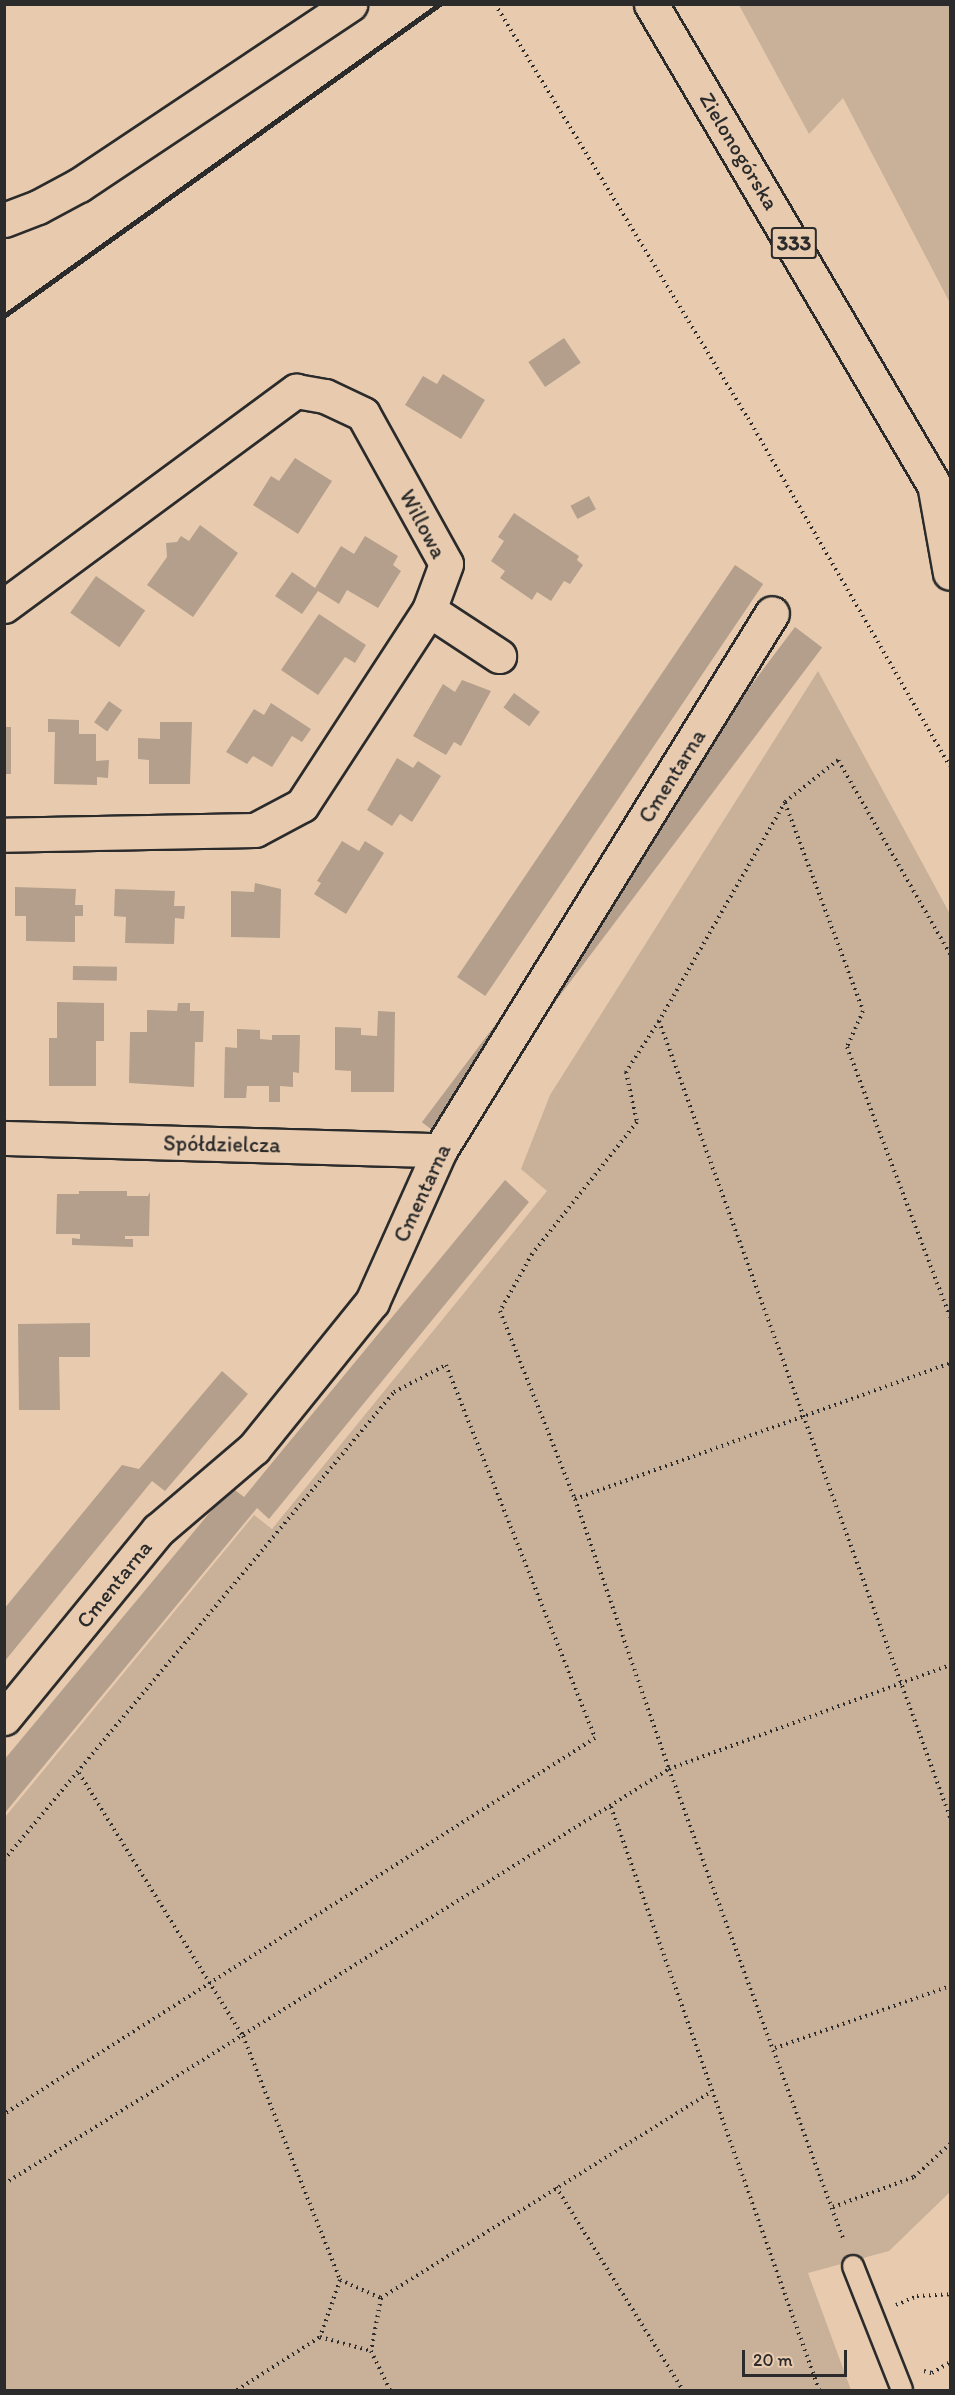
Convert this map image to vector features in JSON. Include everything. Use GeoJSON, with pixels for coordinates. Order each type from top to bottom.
{"type":"FeatureCollection","features":[{"type":"Feature","properties":{"kind":"street"},"geometry":{"type":"LineString","coordinates":[[4,220],[38,207],[79,185],[350,4]]}},
{"type":"Feature","properties":{"kind":"street","name":"Zielonogórska"},"geometry":{"type":"LineString","coordinates":[[651,4],[951,512]]}},
{"type":"Feature","properties":{"kind":"street","name":"Willowa"},"geometry":{"type":"LineString","coordinates":[[4,606],[296,391],[325,396],[363,414],[446,564],[429,610],[302,805],[255,830],[4,835]]}},
{"type":"Feature","properties":{"kind":"street","name":"Zielonogórska"},"geometry":{"type":"LineString","coordinates":[[934,484],[951,573]]}},
{"type":"Feature","properties":{"kind":"street"},"geometry":{"type":"LineString","coordinates":[[429,610],[499,656]]}},
{"type":"Feature","properties":{"kind":"street","name":"Cmentarna"},"geometry":{"type":"LineString","coordinates":[[4,1718],[158,1530],[254,1448],[372,1302],[440,1150],[772,613]]}},
{"type":"Feature","properties":{"kind":"street","name":"Spółdzielcza"},"geometry":{"type":"LineString","coordinates":[[4,1138],[440,1150]]}},
{"type":"Feature","properties":{"kind":"lane"},"geometry":{"type":"LineString","coordinates":[[853,2266],[902,2391]]}},
{"type":"Feature","properties":{"kind":"path"},"geometry":{"type":"LineString","coordinates":[[495,4],[747,418],[951,766]]}},
{"type":"Feature","properties":{"kind":"path"},"geometry":{"type":"LineString","coordinates":[[853,2266],[775,2048],[669,1769],[575,1499],[500,1311],[532,1254],[637,1122],[626,1072],[659,1021],[785,802],[838,760],[951,954]]}},
{"type":"Feature","properties":{"kind":"path"},"geometry":{"type":"LineString","coordinates":[[785,802],[863,1011],[847,1047],[951,1317]]}},
{"type":"Feature","properties":{"kind":"path"},"geometry":{"type":"LineString","coordinates":[[659,1021],[951,1817]]}},
{"type":"Feature","properties":{"kind":"path"},"geometry":{"type":"LineString","coordinates":[[575,1499],[951,1362]]}},
{"type":"Feature","properties":{"kind":"path"},"geometry":{"type":"LineString","coordinates":[[4,1860],[79,1773],[394,1392],[446,1365],[595,1738],[4,2114]]}},
{"type":"Feature","properties":{"kind":"path"},"geometry":{"type":"LineString","coordinates":[[4,2184],[669,1769],[951,1665]]}},
{"type":"Feature","properties":{"kind":"path"},"geometry":{"type":"LineString","coordinates":[[79,1773],[212,1981],[243,2036],[340,2280],[320,2337],[237,2391]]}},
{"type":"Feature","properties":{"kind":"path"},"geometry":{"type":"LineString","coordinates":[[611,1807],[819,2391]]}},
{"type":"Feature","properties":{"kind":"path"},"geometry":{"type":"LineString","coordinates":[[775,2048],[951,1986]]}},
{"type":"Feature","properties":{"kind":"path"},"geometry":{"type":"LineString","coordinates":[[390,2391],[371,2351],[381,2298],[711,2092]]}},
{"type":"Feature","properties":{"kind":"path"},"geometry":{"type":"LineString","coordinates":[[832,2207],[914,2177],[951,2144]]}},
{"type":"Feature","properties":{"kind":"path"},"geometry":{"type":"LineString","coordinates":[[556,2187],[683,2391]]}},
{"type":"Feature","properties":{"kind":"path"},"geometry":{"type":"LineString","coordinates":[[340,2280],[381,2298]]}},
{"type":"Feature","properties":{"kind":"path"},"geometry":{"type":"LineString","coordinates":[[892,2307],[917,2296],[951,2294]]}},
{"type":"Feature","properties":{"kind":"path"},"geometry":{"type":"LineString","coordinates":[[320,2337],[371,2351]]}},
{"type":"Feature","properties":{"kind":"shaded area"},"geometry":{"type":"Polygon","coordinates":[[[739,5],[950,5],[950,303],[843,98],[809,134],[739,5]]]}},
{"type":"Feature","properties":{"kind":"shaded area"},"geometry":{"type":"Polygon","coordinates":[[[818,671],[950,914],[950,2192],[889,2251],[808,2273],[851,2390],[5,2390],[5,1817],[254,1515],[272,1529],[547,1191],[521,1169],[550,1095],[818,671]]]}},
{"type":"Feature","properties":{"kind":"building"},"geometry":{"type":"Polygon","coordinates":[[[564,338],[581,363],[545,387],[528,362],[564,338]]]}},
{"type":"Feature","properties":{"kind":"building"},"geometry":{"type":"Polygon","coordinates":[[[443,374],[485,400],[461,439],[405,405],[423,376],[437,384],[443,374]]]}},
{"type":"Feature","properties":{"kind":"building"},"geometry":{"type":"Polygon","coordinates":[[[295,458],[332,481],[298,534],[253,505],[271,476],[279,481],[295,458]]]}},
{"type":"Feature","properties":{"kind":"building"},"geometry":{"type":"Polygon","coordinates":[[[589,496],[596,509],[578,519],[570,506],[589,496]]]}},
{"type":"Feature","properties":{"kind":"building"},"geometry":{"type":"Polygon","coordinates":[[[514,513],[579,556],[577,560],[583,565],[570,584],[564,581],[551,601],[537,592],[532,600],[500,578],[505,571],[491,561],[504,541],[498,537],[514,513]]]}},
{"type":"Feature","properties":{"kind":"building"},"geometry":{"type":"Polygon","coordinates":[[[200,525],[238,553],[193,617],[147,585],[167,557],[166,543],[177,542],[181,536],[189,541],[200,525]]]}},
{"type":"Feature","properties":{"kind":"building"},"geometry":{"type":"Polygon","coordinates":[[[365,536],[398,556],[393,565],[401,571],[378,608],[347,590],[339,604],[318,591],[302,614],[275,596],[292,572],[315,588],[341,546],[354,554],[365,536]]]}},
{"type":"Feature","properties":{"kind":"building"},"geometry":{"type":"Polygon","coordinates":[[[735,565],[763,584],[485,996],[457,977],[735,565]]]}},
{"type":"Feature","properties":{"kind":"building"},"geometry":{"type":"Polygon","coordinates":[[[96,576],[145,610],[119,647],[70,613],[96,576]]]}},
{"type":"Feature","properties":{"kind":"building"},"geometry":{"type":"Polygon","coordinates":[[[319,614],[366,645],[355,663],[345,657],[318,695],[281,670],[319,614]]]}},
{"type":"Feature","properties":{"kind":"building"},"geometry":{"type":"Polygon","coordinates":[[[795,627],[822,647],[449,1143],[422,1122],[795,627]]]}},
{"type":"Feature","properties":{"kind":"building"},"geometry":{"type":"Polygon","coordinates":[[[462,680],[491,691],[461,746],[454,742],[446,755],[413,736],[443,684],[455,692],[462,680]]]}},
{"type":"Feature","properties":{"kind":"building"},"geometry":{"type":"Polygon","coordinates":[[[514,693],[540,712],[529,726],[503,708],[514,693]]]}},
{"type":"Feature","properties":{"kind":"building"},"geometry":{"type":"Polygon","coordinates":[[[109,701],[122,710],[107,731],[94,722],[109,701]]]}},
{"type":"Feature","properties":{"kind":"building"},"geometry":{"type":"Polygon","coordinates":[[[271,703],[311,729],[302,742],[292,736],[272,767],[253,756],[247,764],[226,752],[254,709],[264,715],[271,703]]]}},
{"type":"Feature","properties":{"kind":"building"},"geometry":{"type":"Polygon","coordinates":[[[48,719],[79,720],[79,734],[96,734],[96,761],[109,760],[108,778],[97,777],[97,785],[54,784],[55,732],[48,732],[48,719]]]}},
{"type":"Feature","properties":{"kind":"building"},"geometry":{"type":"Polygon","coordinates":[[[160,722],[192,722],[190,784],[149,784],[149,760],[138,759],[138,738],[160,739],[160,722]]]}},
{"type":"Feature","properties":{"kind":"building"},"geometry":{"type":"Polygon","coordinates":[[[4,727],[11,727],[11,774],[4,774],[4,727]]]}},
{"type":"Feature","properties":{"kind":"building"},"geometry":{"type":"Polygon","coordinates":[[[397,758],[413,768],[418,761],[441,776],[412,822],[400,814],[392,826],[367,810],[397,758]]]}},
{"type":"Feature","properties":{"kind":"building"},"geometry":{"type":"Polygon","coordinates":[[[342,841],[359,851],[365,841],[384,853],[346,914],[314,894],[321,883],[317,881],[342,841]]]}},
{"type":"Feature","properties":{"kind":"building"},"geometry":{"type":"Polygon","coordinates":[[[255,883],[281,889],[280,938],[231,937],[231,891],[254,892],[255,883]]]}},
{"type":"Feature","properties":{"kind":"building"},"geometry":{"type":"Polygon","coordinates":[[[15,887],[76,889],[75,905],[83,905],[83,916],[75,916],[75,942],[26,941],[26,916],[15,916],[15,887]]]}},
{"type":"Feature","properties":{"kind":"building"},"geometry":{"type":"Polygon","coordinates":[[[115,889],[175,891],[174,906],[185,906],[184,919],[175,918],[174,944],[125,943],[126,917],[114,916],[115,889]]]}},
{"type":"Feature","properties":{"kind":"building"},"geometry":{"type":"Polygon","coordinates":[[[73,966],[117,967],[117,981],[73,980],[73,966]]]}},
{"type":"Feature","properties":{"kind":"building"},"geometry":{"type":"Polygon","coordinates":[[[57,1002],[104,1003],[104,1041],[96,1041],[96,1086],[49,1086],[49,1038],[57,1038],[57,1002]]]}},
{"type":"Feature","properties":{"kind":"building"},"geometry":{"type":"Polygon","coordinates":[[[178,1003],[190,1003],[190,1011],[204,1011],[203,1042],[195,1042],[194,1087],[129,1083],[130,1032],[147,1032],[147,1010],[177,1011],[178,1003]]]}},
{"type":"Feature","properties":{"kind":"building"},"geometry":{"type":"Polygon","coordinates":[[[378,1011],[395,1012],[394,1092],[351,1092],[351,1071],[335,1070],[335,1027],[361,1028],[361,1035],[377,1036],[378,1011]]]}},
{"type":"Feature","properties":{"kind":"building"},"geometry":{"type":"Polygon","coordinates":[[[237,1029],[260,1030],[260,1039],[272,1040],[272,1035],[300,1035],[299,1073],[293,1072],[293,1087],[280,1086],[280,1102],[269,1102],[269,1086],[247,1086],[246,1098],[224,1098],[225,1047],[237,1048],[237,1029]]]}},
{"type":"Feature","properties":{"kind":"building"},"geometry":{"type":"Polygon","coordinates":[[[505,1180],[529,1202],[269,1519],[257,1508],[4,1814],[4,1760],[231,1487],[244,1497],[505,1180]]]}},
{"type":"Feature","properties":{"kind":"building"},"geometry":{"type":"Polygon","coordinates":[[[79,1191],[127,1191],[127,1196],[148,1196],[150,1192],[149,1236],[125,1236],[125,1239],[133,1239],[133,1247],[72,1245],[72,1238],[80,1239],[80,1234],[56,1234],[57,1194],[79,1194],[79,1191]]]}},
{"type":"Feature","properties":{"kind":"building"},"geometry":{"type":"Polygon","coordinates":[[[90,1323],[90,1357],[59,1357],[60,1410],[19,1410],[18,1324],[90,1323]]]}},
{"type":"Feature","properties":{"kind":"building"},"geometry":{"type":"Polygon","coordinates":[[[222,1371],[248,1394],[165,1491],[152,1481],[4,1662],[4,1609],[122,1465],[139,1469],[222,1371]]]}},
{"type":"Feature","properties":{"kind":"railway"},"geometry":{"type":"LineString","coordinates":[[4,316],[440,4]]}}]}
